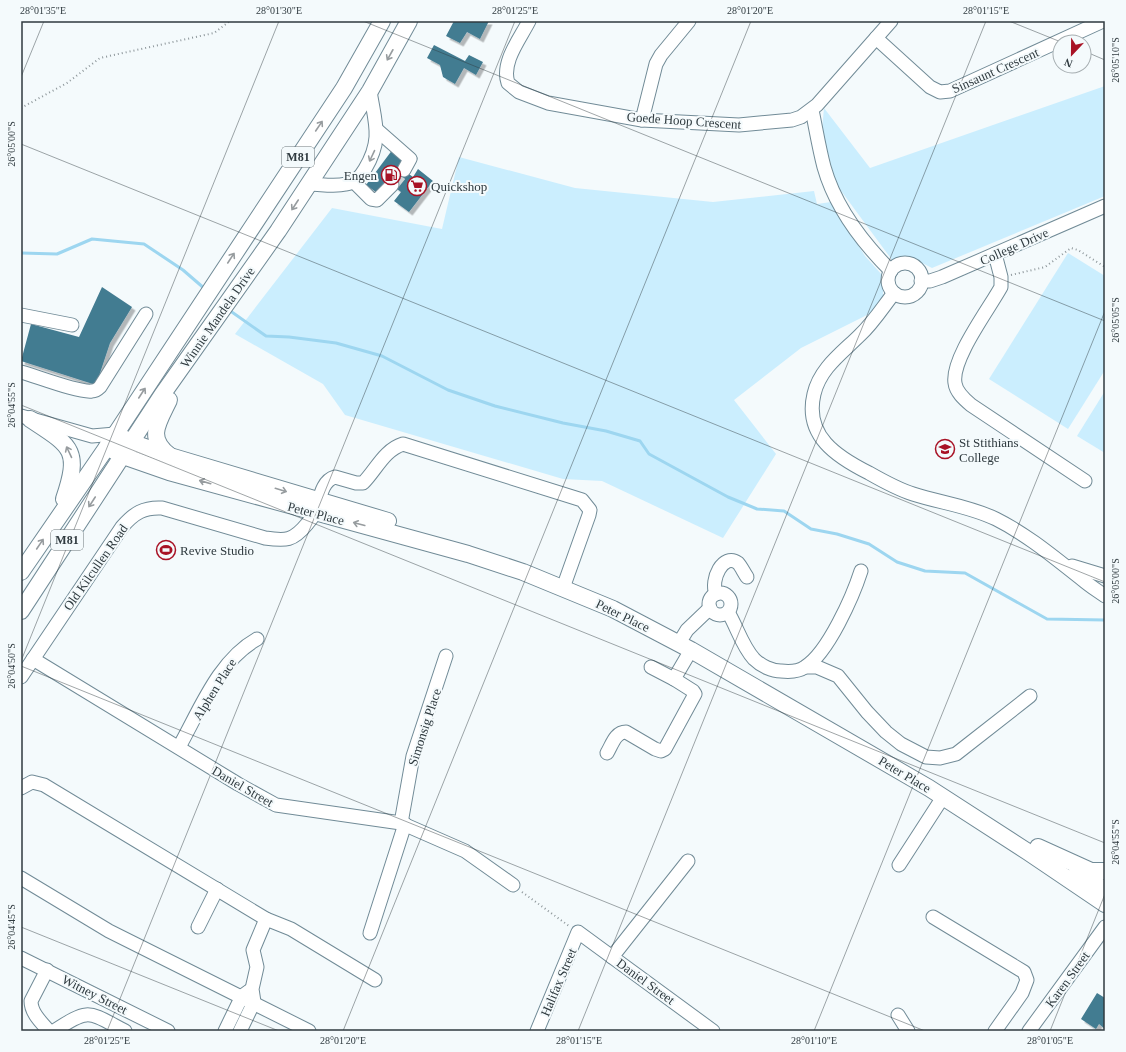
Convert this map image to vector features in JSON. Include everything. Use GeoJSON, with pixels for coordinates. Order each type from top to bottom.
{"type":"FeatureCollection","features":[{"type":"Feature","properties":{"kind":"main road","name":"Winnie Mandela Drive"},"geometry":{"type":"LineString","coordinates":[[21,572],[58,516],[111,441],[344,88],[382,21]]}},
{"type":"Feature","properties":{"kind":"main road","name":"Winnie Mandela Drive"},"geometry":{"type":"LineString","coordinates":[[21,611],[162,395],[216,320],[309,184],[370,91],[409,21]]}},
{"type":"Feature","properties":{"kind":"main road"},"geometry":{"type":"LineString","coordinates":[[170,456],[157,443],[155,430],[190,357]]}},
{"type":"Feature","properties":{"kind":"main road"},"geometry":{"type":"LineString","coordinates":[[25,417],[60,438],[69,452],[73,462],[71,477],[58,516]]}},
{"type":"Feature","properties":{"kind":"main road","name":"Peter Place"},"geometry":{"type":"LineString","coordinates":[[111,441],[169,472],[317,507],[530,563],[565,583],[606,594],[648,622],[1038,847],[1105,890]]}},
{"type":"Feature","properties":{"kind":"main road","name":"Peter Place"},"geometry":{"type":"LineString","coordinates":[[127,449],[170,456],[317,507]]}},
{"type":"Feature","properties":{"kind":"main road","name":"Peter Place"},"geometry":{"type":"LineString","coordinates":[[685,643],[943,797],[1105,904]]}},
{"type":"Feature","properties":{"kind":"main road"},"geometry":{"type":"LineString","coordinates":[[1038,847],[1091,872],[1105,871]]}},
{"type":"Feature","properties":{"kind":"street","name":"Goede Hoop Crescent"},"geometry":{"type":"LineString","coordinates":[[529,21],[511,55],[506,69],[508,82],[514,88],[526,95],[548,103],[642,120],[739,125],[775,123],[801,117],[812,110],[891,21]]}},
{"type":"Feature","properties":{"kind":"street"},"geometry":{"type":"LineString","coordinates":[[642,120],[656,64],[661,55],[689,21]]}},
{"type":"Feature","properties":{"kind":"street","name":"Sinsaunt Crescent"},"geometry":{"type":"LineString","coordinates":[[876,38],[930,87],[944,92],[950,91],[1103,21]]}},
{"type":"Feature","properties":{"kind":"street"},"geometry":{"type":"LineString","coordinates":[[309,184],[339,185],[354,182],[364,170],[373,155],[378,139],[370,91]]}},
{"type":"Feature","properties":{"kind":"street"},"geometry":{"type":"LineString","coordinates":[[812,110],[824,167],[833,191],[861,236],[875,255],[891,271]]}},
{"type":"Feature","properties":{"kind":"street"},"geometry":{"type":"LineString","coordinates":[[377,130],[410,159],[404,170]]}},
{"type":"Feature","properties":{"kind":"street"},"geometry":{"type":"LineString","coordinates":[[354,182],[374,200],[377,200],[392,185]]}},
{"type":"Feature","properties":{"kind":"street","name":"College Drive"},"geometry":{"type":"LineString","coordinates":[[921,281],[930,281],[942,277],[1105,206]]}},
{"type":"Feature","properties":{"kind":"street"},"geometry":{"type":"LineString","coordinates":[[995,254],[1001,277],[1001,286],[959,360],[956,370],[955,384],[965,400],[971,405],[1084,481]]}},
{"type":"Feature","properties":{"kind":"street"},"geometry":{"type":"LineString","coordinates":[[899,265],[910,265],[918,271],[921,281],[918,291],[914,294],[903,297],[894,293],[888,282],[891,271],[899,265]]}},
{"type":"Feature","properties":{"kind":"street"},"geometry":{"type":"LineString","coordinates":[[894,293],[869,326],[840,352],[824,371],[817,384],[812,412],[816,428],[823,441],[845,461],[889,484],[913,494],[963,506],[985,514],[1013,529],[1059,560],[1105,596]]}},
{"type":"Feature","properties":{"kind":"street"},"geometry":{"type":"LineString","coordinates":[[21,372],[79,390],[93,392],[100,387],[146,314]]}},
{"type":"Feature","properties":{"kind":"street"},"geometry":{"type":"LineString","coordinates":[[21,315],[72,325]]}},
{"type":"Feature","properties":{"kind":"street"},"geometry":{"type":"LineString","coordinates":[[25,417],[111,441]]}},
{"type":"Feature","properties":{"kind":"street","name":"Old Kilcullen Road"},"geometry":{"type":"LineString","coordinates":[[21,677],[122,527],[137,512],[154,508],[162,508],[265,538],[281,540],[296,536],[317,507],[325,486],[333,478],[342,478],[356,483],[363,483],[375,465],[394,449],[403,444],[582,500],[590,510],[589,515],[565,583]]}},
{"type":"Feature","properties":{"kind":"street"},"geometry":{"type":"LineString","coordinates":[[1059,560],[1091,573],[1105,576]]}},
{"type":"Feature","properties":{"kind":"street"},"geometry":{"type":"LineString","coordinates":[[716,594],[714,586],[715,577],[720,568],[727,562],[732,561],[739,564],[747,577]]}},
{"type":"Feature","properties":{"kind":"street"},"geometry":{"type":"LineString","coordinates":[[806,667],[820,651],[850,603],[861,571]]}},
{"type":"Feature","properties":{"kind":"street"},"geometry":{"type":"LineString","coordinates":[[674,679],[685,643],[710,608],[710,600],[716,594],[725,594],[729,598],[731,607],[728,612],[718,614],[710,608]]}},
{"type":"Feature","properties":{"kind":"street"},"geometry":{"type":"LineString","coordinates":[[728,612],[746,648],[755,660],[764,667],[778,671],[792,672],[806,667],[831,672],[843,681],[866,712],[886,732],[902,744],[926,757],[940,758],[956,754],[1030,696]]}},
{"type":"Feature","properties":{"kind":"street","name":"Alphen Place"},"geometry":{"type":"LineString","coordinates":[[179,747],[228,663],[243,647],[257,640]]}},
{"type":"Feature","properties":{"kind":"street"},"geometry":{"type":"LineString","coordinates":[[820,651],[831,672]]}},
{"type":"Feature","properties":{"kind":"street","name":"Simonsig Place"},"geometry":{"type":"LineString","coordinates":[[370,933],[403,824],[413,756],[446,656]]}},
{"type":"Feature","properties":{"kind":"street","name":"Daniel Street"},"geometry":{"type":"LineString","coordinates":[[33,659],[276,805],[403,824],[465,851],[513,885]]}},
{"type":"Feature","properties":{"kind":"street"},"geometry":{"type":"LineString","coordinates":[[607,753],[618,735],[622,732],[626,732],[655,749],[665,749],[694,694],[693,690],[651,667]]}},
{"type":"Feature","properties":{"kind":"street"},"geometry":{"type":"LineString","coordinates":[[21,788],[32,782],[44,786],[266,919],[291,929],[375,980]]}},
{"type":"Feature","properties":{"kind":"street"},"geometry":{"type":"LineString","coordinates":[[899,865],[943,797]]}},
{"type":"Feature","properties":{"kind":"street"},"geometry":{"type":"LineString","coordinates":[[612,957],[688,861]]}},
{"type":"Feature","properties":{"kind":"street"},"geometry":{"type":"LineString","coordinates":[[21,878],[109,931],[247,992],[254,1002],[309,1031]]}},
{"type":"Feature","properties":{"kind":"street"},"geometry":{"type":"LineString","coordinates":[[198,927],[217,889]]}},
{"type":"Feature","properties":{"kind":"street"},"geometry":{"type":"LineString","coordinates":[[933,917],[1024,972],[1027,980],[1022,993],[995,1031]]}},
{"type":"Feature","properties":{"kind":"street"},"geometry":{"type":"LineString","coordinates":[[225,1031],[247,992],[257,967],[253,950],[266,919]]}},
{"type":"Feature","properties":{"kind":"street","name":"Karen Street"},"geometry":{"type":"LineString","coordinates":[[1029,1031],[1105,927]]}},
{"type":"Feature","properties":{"kind":"street","name":"Daniel Street"},"geometry":{"type":"LineString","coordinates":[[578,932],[713,1031]]}},
{"type":"Feature","properties":{"kind":"street","name":"Halifax Street"},"geometry":{"type":"LineString","coordinates":[[537,1031],[578,932]]}},
{"type":"Feature","properties":{"kind":"street","name":"Witney Street"},"geometry":{"type":"LineString","coordinates":[[21,958],[168,1031]]}},
{"type":"Feature","properties":{"kind":"street"},"geometry":{"type":"LineString","coordinates":[[47,970],[31,1001],[31,1006],[33,1011],[49,1031]]}},
{"type":"Feature","properties":{"kind":"street"},"geometry":{"type":"LineString","coordinates":[[240,1031],[254,1002]]}},
{"type":"Feature","properties":{"kind":"street"},"geometry":{"type":"LineString","coordinates":[[54,1031],[78,1015],[87,1014],[125,1031]]}},
{"type":"Feature","properties":{"kind":"street"},"geometry":{"type":"LineString","coordinates":[[898,1015],[908,1031]]}},
{"type":"Feature","properties":{"kind":"path"},"geometry":{"type":"LineString","coordinates":[[21,108],[67,83],[100,58],[214,33],[230,21]]}},
{"type":"Feature","properties":{"kind":"path"},"geometry":{"type":"LineString","coordinates":[[1001,277],[1044,267],[1071,248],[1078,250],[1105,267]]}},
{"type":"Feature","properties":{"kind":"path"},"geometry":{"type":"LineString","coordinates":[[513,885],[578,932]]}},
{"type":"Feature","properties":{"kind":"shaded area"},"geometry":{"type":"Polygon","coordinates":[[[1105,86],[1105,196],[932,268],[912,258],[892,260],[836,184],[822,130],[824,108],[870,168],[1105,86]]]}},
{"type":"Feature","properties":{"kind":"shaded area"},"geometry":{"type":"Polygon","coordinates":[[[459,157],[575,188],[713,202],[814,191],[817,204],[831,202],[865,256],[883,276],[883,298],[869,314],[801,348],[734,400],[776,454],[723,538],[602,481],[563,479],[345,415],[323,384],[235,334],[332,208],[442,229],[459,157]]]}},
{"type":"Feature","properties":{"kind":"shaded area"},"geometry":{"type":"Polygon","coordinates":[[[1068,253],[1105,276],[1105,370],[1068,429],[989,379],[1068,253]]]}},
{"type":"Feature","properties":{"kind":"shaded area"},"geometry":{"type":"Polygon","coordinates":[[[1105,391],[1105,453],[1077,436],[1105,391]]]}},
{"type":"Feature","properties":{"kind":"building"},"geometry":{"type":"Polygon","coordinates":[[[454,21],[489,21],[480,39],[467,32],[460,43],[446,36],[454,21]]]}},
{"type":"Feature","properties":{"kind":"building"},"geometry":{"type":"Polygon","coordinates":[[[434,45],[465,61],[469,55],[483,62],[476,75],[464,68],[455,84],[443,77],[440,65],[427,58],[434,45]]]}},
{"type":"Feature","properties":{"kind":"building"},"geometry":{"type":"Polygon","coordinates":[[[393,149],[404,157],[398,166],[413,177],[418,169],[433,181],[409,212],[394,201],[401,192],[386,180],[376,192],[366,185],[393,149]]]}},
{"type":"Feature","properties":{"kind":"building"},"geometry":{"type":"Polygon","coordinates":[[[102,287],[132,307],[110,343],[96,385],[21,361],[31,324],[79,337],[102,287]]]}},
{"type":"Feature","properties":{"kind":"building"},"geometry":{"type":"Polygon","coordinates":[[[1097,993],[1105,998],[1105,1029],[1099,1024],[1096,1029],[1081,1019],[1097,993]]]}},
{"type":"Feature","properties":{"kind":"waterway"},"geometry":{"type":"LineString","coordinates":[[21,253],[57,254],[92,239],[144,244],[183,270],[205,289]]}},
{"type":"Feature","properties":{"kind":"waterway"},"geometry":{"type":"LineString","coordinates":[[229,310],[266,336],[289,337],[336,343],[382,356],[448,390],[495,406],[563,423],[606,431],[640,441],[649,454],[728,497],[757,509],[784,511],[811,529],[837,534],[869,544],[897,562],[925,571],[965,573],[1047,619],[1105,620]]}},
{"type":"Feature","properties":{"kind":"tunnel"},"geometry":{"type":"LineString","coordinates":[[392,185],[404,170]]}},
{"type":"Feature","properties":{"kind":"place","name":"Engen"},"geometry":{"type":"Point","coordinates":[391,175]}},
{"type":"Feature","properties":{"kind":"place","name":"Quickshop"},"geometry":{"type":"Point","coordinates":[417,186]}},
{"type":"Feature","properties":{"kind":"place","name":"St Stithians College"},"geometry":{"type":"Point","coordinates":[945,449]}},
{"type":"Feature","properties":{"kind":"place","name":"Revive Studio"},"geometry":{"type":"Point","coordinates":[166,550]}}]}
